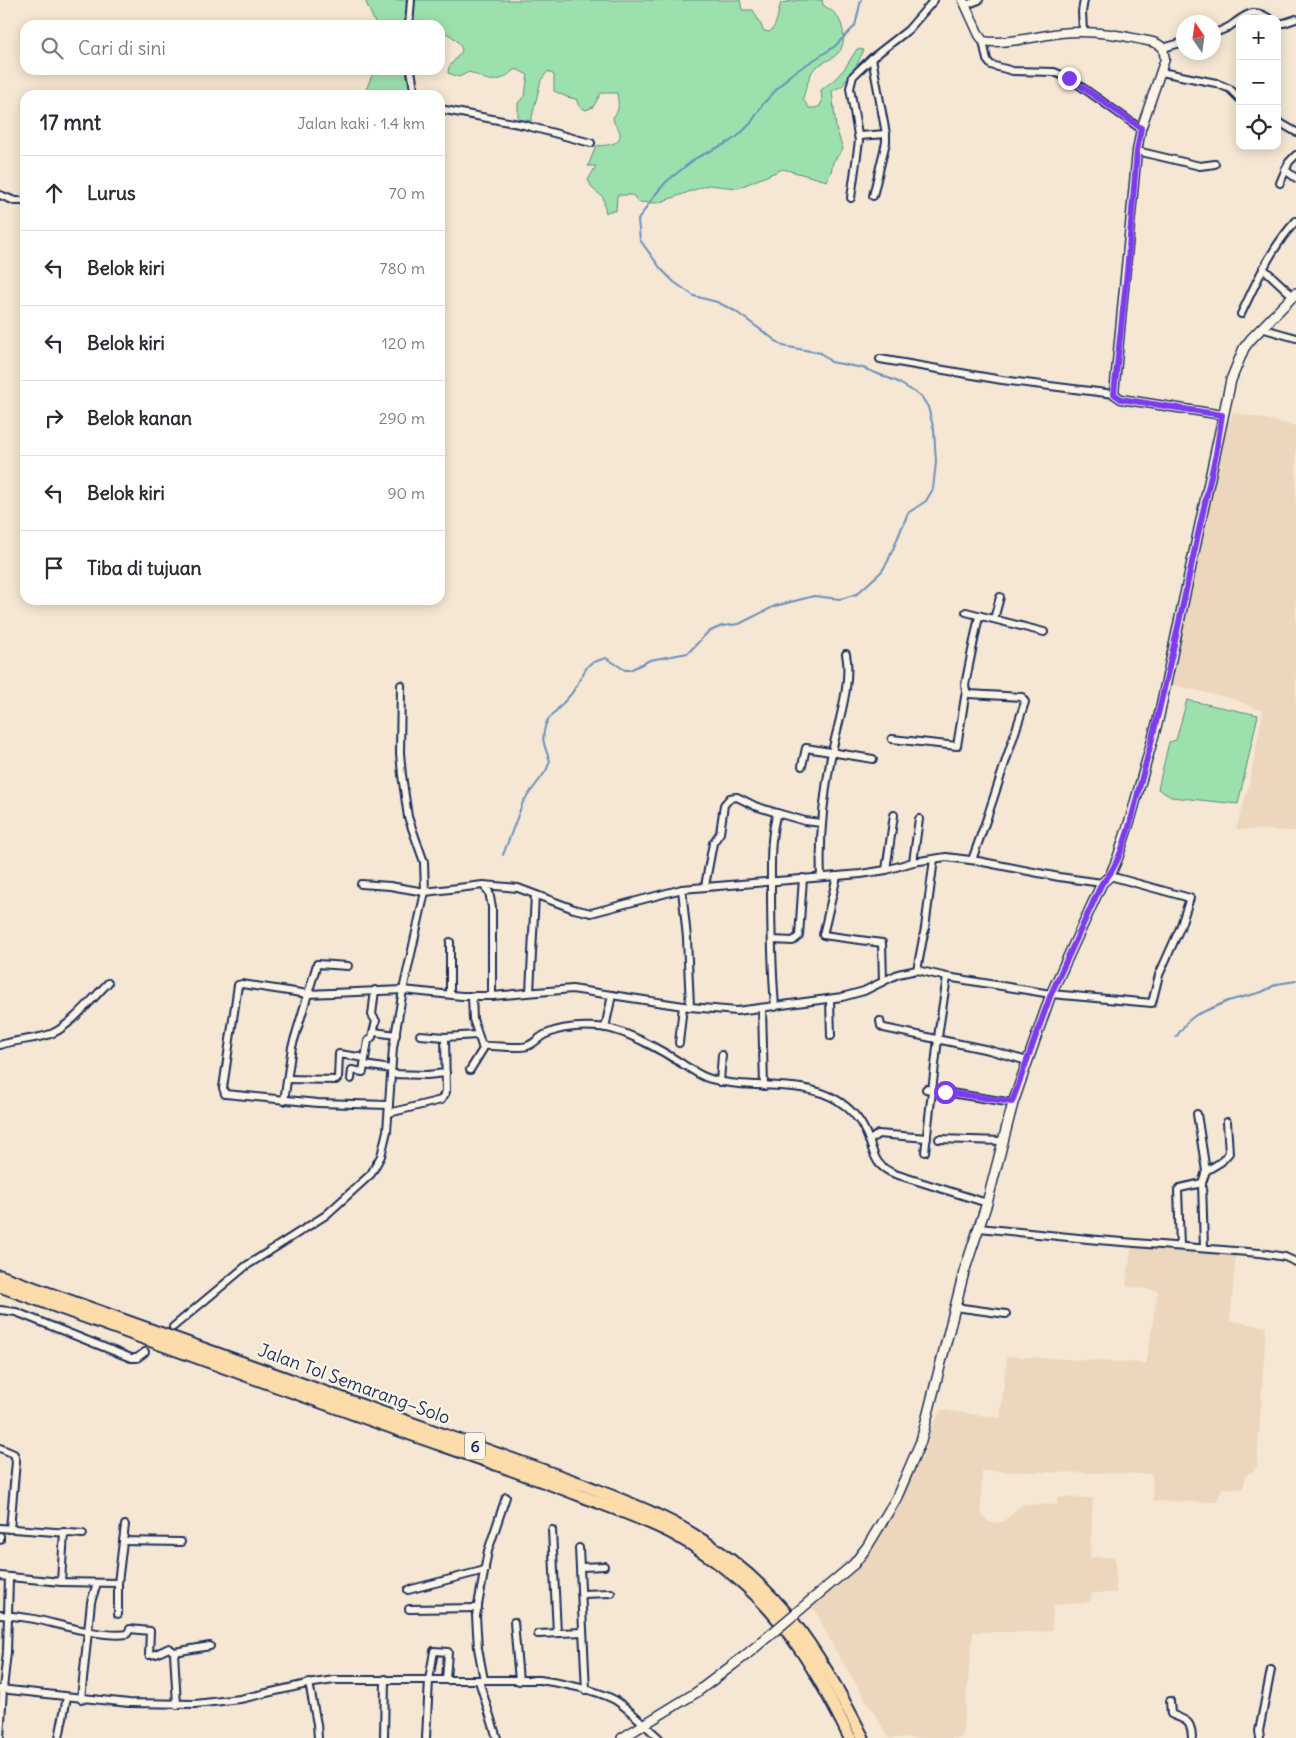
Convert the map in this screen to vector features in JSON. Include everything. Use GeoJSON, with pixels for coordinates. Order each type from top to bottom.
{"type":"FeatureCollection","features":[{"type":"Feature","properties":{"kind":"highway","name":"Jalan Tol Semarang–Solo"},"geometry":{"type":"LineString","coordinates":[[0,1276],[584,1485],[644,1510],[690,1533],[729,1558],[760,1584],[780,1606],[815,1651],[863,1738]]}},
{"type":"Feature","properties":{"kind":"highway","name":"Jalan Tol Semarang–Solo"},"geometry":{"type":"LineString","coordinates":[[0,1286],[304,1397],[543,1480],[674,1534],[707,1555],[767,1606],[794,1638],[816,1671],[850,1738]]}},
{"type":"Feature","properties":{"kind":"main road"},"geometry":{"type":"LineString","coordinates":[[622,1738],[697,1692],[746,1655],[854,1564],[867,1548],[892,1506],[909,1471],[921,1441],[955,1307],[987,1203],[1012,1102],[1051,994],[1102,883],[1110,876],[1131,817],[1158,720],[1231,380],[1244,348],[1294,294]]}},
{"type":"Feature","properties":{"kind":"street"},"geometry":{"type":"LineString","coordinates":[[409,20],[411,0]]}},
{"type":"Feature","properties":{"kind":"street"},"geometry":{"type":"LineString","coordinates":[[851,198],[859,136],[850,88],[851,80],[872,58],[908,30],[934,0]]}},
{"type":"Feature","properties":{"kind":"street"},"geometry":{"type":"LineString","coordinates":[[979,0],[964,2],[983,41],[987,60],[991,65],[1013,71],[1054,72],[1069,78],[1141,128]]}},
{"type":"Feature","properties":{"kind":"street"},"geometry":{"type":"LineString","coordinates":[[1082,31],[1084,0]]}},
{"type":"Feature","properties":{"kind":"street"},"geometry":{"type":"LineString","coordinates":[[1246,15],[1264,15]]}},
{"type":"Feature","properties":{"kind":"street"},"geometry":{"type":"LineString","coordinates":[[1281,23],[1296,19]]}},
{"type":"Feature","properties":{"kind":"street"},"geometry":{"type":"LineString","coordinates":[[1221,30],[1236,21]]}},
{"type":"Feature","properties":{"kind":"street"},"geometry":{"type":"LineString","coordinates":[[983,41],[998,42],[1082,31],[1122,35],[1155,43],[1163,48],[1165,59],[1141,128],[1137,151],[1114,394]]}},
{"type":"Feature","properties":{"kind":"street"},"geometry":{"type":"LineString","coordinates":[[1163,48],[1176,44]]}},
{"type":"Feature","properties":{"kind":"street"},"geometry":{"type":"LineString","coordinates":[[872,58],[886,134],[886,142],[873,196]]}},
{"type":"Feature","properties":{"kind":"street"},"geometry":{"type":"LineString","coordinates":[[1160,72],[1216,82],[1236,94]]}},
{"type":"Feature","properties":{"kind":"street"},"geometry":{"type":"LineString","coordinates":[[412,75],[414,90]]}},
{"type":"Feature","properties":{"kind":"street"},"geometry":{"type":"LineString","coordinates":[[445,110],[524,125],[591,142]]}},
{"type":"Feature","properties":{"kind":"street"},"geometry":{"type":"LineString","coordinates":[[1281,123],[1296,132]]}},
{"type":"Feature","properties":{"kind":"street"},"geometry":{"type":"LineString","coordinates":[[859,136],[886,134]]}},
{"type":"Feature","properties":{"kind":"street"},"geometry":{"type":"LineString","coordinates":[[1137,151],[1200,166],[1215,164]]}},
{"type":"Feature","properties":{"kind":"street"},"geometry":{"type":"LineString","coordinates":[[1280,183],[1289,162],[1296,155]]}},
{"type":"Feature","properties":{"kind":"street"},"geometry":{"type":"LineString","coordinates":[[1285,170],[1296,178]]}},
{"type":"Feature","properties":{"kind":"street"},"geometry":{"type":"LineString","coordinates":[[0,195],[20,202]]}},
{"type":"Feature","properties":{"kind":"street"},"geometry":{"type":"LineString","coordinates":[[1241,314],[1263,268],[1275,248],[1296,221]]}},
{"type":"Feature","properties":{"kind":"street"},"geometry":{"type":"LineString","coordinates":[[1263,268],[1294,294]]}},
{"type":"Feature","properties":{"kind":"street"},"geometry":{"type":"LineString","coordinates":[[1261,328],[1296,338]]}},
{"type":"Feature","properties":{"kind":"street"},"geometry":{"type":"LineString","coordinates":[[880,359],[1002,380],[1114,394],[1121,399],[1222,415]]}},
{"type":"Feature","properties":{"kind":"street"},"geometry":{"type":"LineString","coordinates":[[994,619],[1000,596]]}},
{"type":"Feature","properties":{"kind":"street"},"geometry":{"type":"LineString","coordinates":[[966,612],[1044,632]]}},
{"type":"Feature","properties":{"kind":"street"},"geometry":{"type":"LineString","coordinates":[[892,739],[958,746],[966,691],[965,685],[980,616]]}},
{"type":"Feature","properties":{"kind":"street"},"geometry":{"type":"LineString","coordinates":[[821,877],[821,823],[832,752],[842,711],[848,664],[846,654]]}},
{"type":"Feature","properties":{"kind":"street"},"geometry":{"type":"LineString","coordinates":[[173,1327],[234,1274],[326,1215],[371,1174],[381,1156],[385,1144],[391,1071],[403,990],[426,892],[424,862],[408,816],[402,775],[400,753],[401,685]]}},
{"type":"Feature","properties":{"kind":"street"},"geometry":{"type":"LineString","coordinates":[[966,691],[969,694],[1022,697],[1025,702],[988,818],[972,860]]}},
{"type":"Feature","properties":{"kind":"street"},"geometry":{"type":"LineString","coordinates":[[802,766],[806,745],[873,760]]}},
{"type":"Feature","properties":{"kind":"street"},"geometry":{"type":"LineString","coordinates":[[705,886],[713,843],[720,833],[724,805],[730,798],[737,798],[755,806],[805,821],[821,823]]}},
{"type":"Feature","properties":{"kind":"street"},"geometry":{"type":"LineString","coordinates":[[775,1007],[771,880],[773,826],[777,813]]}},
{"type":"Feature","properties":{"kind":"street"},"geometry":{"type":"LineString","coordinates":[[886,870],[894,815]]}},
{"type":"Feature","properties":{"kind":"street"},"geometry":{"type":"LineString","coordinates":[[913,862],[919,819]]}},
{"type":"Feature","properties":{"kind":"street"},"geometry":{"type":"LineString","coordinates":[[362,884],[426,892],[483,885],[510,887],[574,910],[591,912],[682,888],[837,876],[886,870],[913,862],[946,857],[1102,883]]}},
{"type":"Feature","properties":{"kind":"street"},"geometry":{"type":"LineString","coordinates":[[917,970],[934,859]]}},
{"type":"Feature","properties":{"kind":"street"},"geometry":{"type":"LineString","coordinates":[[837,876],[823,935],[882,943],[882,982]]}},
{"type":"Feature","properties":{"kind":"street"},"geometry":{"type":"LineString","coordinates":[[445,1037],[446,1092],[441,1100],[389,1109],[227,1095],[223,1091],[237,987],[242,984],[308,994],[403,990],[492,996],[572,989],[686,1007],[726,1010],[775,1007],[830,1000],[852,995],[905,972],[917,970],[1051,994],[1152,1003],[1159,974],[1180,928],[1190,898],[1110,876]]}},
{"type":"Feature","properties":{"kind":"street"},"geometry":{"type":"LineString","coordinates":[[772,940],[793,940],[799,936],[803,878]]}},
{"type":"Feature","properties":{"kind":"street"},"geometry":{"type":"LineString","coordinates":[[483,885],[489,892],[492,907],[492,996]]}},
{"type":"Feature","properties":{"kind":"street"},"geometry":{"type":"LineString","coordinates":[[679,1043],[686,1007],[687,938],[682,888]]}},
{"type":"Feature","properties":{"kind":"street"},"geometry":{"type":"LineString","coordinates":[[530,992],[534,895]]}},
{"type":"Feature","properties":{"kind":"street"},"geometry":{"type":"LineString","coordinates":[[450,942],[450,994]]}},
{"type":"Feature","properties":{"kind":"street"},"geometry":{"type":"LineString","coordinates":[[284,1101],[292,1047],[317,964],[348,966]]}},
{"type":"Feature","properties":{"kind":"street"},"geometry":{"type":"LineString","coordinates":[[925,1152],[938,1040],[948,977]]}},
{"type":"Feature","properties":{"kind":"street"},"geometry":{"type":"LineString","coordinates":[[0,1045],[56,1032],[69,1022],[108,982]]}},
{"type":"Feature","properties":{"kind":"street"},"geometry":{"type":"LineString","coordinates":[[351,1079],[352,1070],[363,1072],[368,1042],[374,1032],[376,1021],[372,1015],[375,990]]}},
{"type":"Feature","properties":{"kind":"street"},"geometry":{"type":"LineString","coordinates":[[605,1028],[612,995]]}},
{"type":"Feature","properties":{"kind":"street"},"geometry":{"type":"LineString","coordinates":[[470,1070],[482,1051],[473,1019],[472,996]]}},
{"type":"Feature","properties":{"kind":"street"},"geometry":{"type":"LineString","coordinates":[[830,1000],[831,1036]]}},
{"type":"Feature","properties":{"kind":"street"},"geometry":{"type":"LineString","coordinates":[[762,1008],[764,1086]]}},
{"type":"Feature","properties":{"kind":"street"},"geometry":{"type":"LineString","coordinates":[[880,1021],[881,1026],[884,1028],[989,1050],[1027,1061]]}},
{"type":"Feature","properties":{"kind":"street"},"geometry":{"type":"LineString","coordinates":[[482,1046],[523,1047],[552,1032],[582,1028],[605,1028],[643,1042],[700,1075],[720,1082],[806,1089],[824,1093],[845,1105],[857,1118],[878,1164],[888,1171],[987,1203]]}},
{"type":"Feature","properties":{"kind":"street"},"geometry":{"type":"LineString","coordinates":[[374,1032],[396,1035]]}},
{"type":"Feature","properties":{"kind":"street"},"geometry":{"type":"LineString","coordinates":[[420,1035],[445,1037],[477,1035]]}},
{"type":"Feature","properties":{"kind":"street"},"geometry":{"type":"LineString","coordinates":[[287,1079],[338,1080],[339,1054],[391,1071],[428,1075],[446,1073]]}},
{"type":"Feature","properties":{"kind":"street"},"geometry":{"type":"LineString","coordinates":[[720,1082],[722,1055]]}},
{"type":"Feature","properties":{"kind":"street"},"geometry":{"type":"LineString","coordinates":[[926,1089],[1012,1102]]}},
{"type":"Feature","properties":{"kind":"street"},"geometry":{"type":"LineString","coordinates":[[1197,1114],[1206,1171],[1202,1183],[1204,1248]]}},
{"type":"Feature","properties":{"kind":"street"},"geometry":{"type":"LineString","coordinates":[[1206,1171],[1221,1162],[1229,1153],[1227,1122]]}},
{"type":"Feature","properties":{"kind":"street"},"geometry":{"type":"LineString","coordinates":[[869,1142],[878,1134],[927,1138]]}},
{"type":"Feature","properties":{"kind":"street"},"geometry":{"type":"LineString","coordinates":[[939,1139],[1002,1141]]}},
{"type":"Feature","properties":{"kind":"street"},"geometry":{"type":"LineString","coordinates":[[1180,1246],[1178,1190],[1202,1183]]}},
{"type":"Feature","properties":{"kind":"street"},"geometry":{"type":"LineString","coordinates":[[979,1228],[1204,1248],[1285,1257],[1296,1262]]}},
{"type":"Feature","properties":{"kind":"street"},"geometry":{"type":"LineString","coordinates":[[955,1307],[1006,1314]]}},
{"type":"Feature","properties":{"kind":"street"},"geometry":{"type":"LineString","coordinates":[[0,1310],[16,1312],[131,1358],[137,1358],[145,1352]]}},
{"type":"Feature","properties":{"kind":"street"},"geometry":{"type":"LineString","coordinates":[[0,1448],[14,1454],[16,1457],[10,1529]]}},
{"type":"Feature","properties":{"kind":"street"},"geometry":{"type":"LineString","coordinates":[[497,1738],[481,1681],[476,1623],[493,1532],[506,1498]]}},
{"type":"Feature","properties":{"kind":"street"},"geometry":{"type":"LineString","coordinates":[[118,1614],[118,1583],[125,1525]]}},
{"type":"Feature","properties":{"kind":"street"},"geometry":{"type":"LineString","coordinates":[[0,1540],[0,1528],[83,1534]]}},
{"type":"Feature","properties":{"kind":"street"},"geometry":{"type":"LineString","coordinates":[[552,1530],[557,1633]]}},
{"type":"Feature","properties":{"kind":"street"},"geometry":{"type":"LineString","coordinates":[[61,1582],[64,1532]]}},
{"type":"Feature","properties":{"kind":"street"},"geometry":{"type":"LineString","coordinates":[[123,1541],[181,1542]]}},
{"type":"Feature","properties":{"kind":"street"},"geometry":{"type":"LineString","coordinates":[[579,1548],[586,1690]]}},
{"type":"Feature","properties":{"kind":"street"},"geometry":{"type":"LineString","coordinates":[[581,1567],[604,1566]]}},
{"type":"Feature","properties":{"kind":"street"},"geometry":{"type":"LineString","coordinates":[[408,1590],[485,1570]]}},
{"type":"Feature","properties":{"kind":"street"},"geometry":{"type":"LineString","coordinates":[[0,1576],[61,1582],[118,1583]]}},
{"type":"Feature","properties":{"kind":"street"},"geometry":{"type":"LineString","coordinates":[[0,1738],[1,1689],[7,1652],[9,1577]]}},
{"type":"Feature","properties":{"kind":"street"},"geometry":{"type":"LineString","coordinates":[[81,1699],[91,1602],[97,1583]]}},
{"type":"Feature","properties":{"kind":"street"},"geometry":{"type":"LineString","coordinates":[[582,1594],[611,1593]]}},
{"type":"Feature","properties":{"kind":"street"},"geometry":{"type":"LineString","coordinates":[[409,1609],[478,1608]]}},
{"type":"Feature","properties":{"kind":"street"},"geometry":{"type":"LineString","coordinates":[[0,1615],[37,1619],[72,1629],[124,1635],[130,1629],[150,1631],[148,1655],[156,1654],[169,1648],[174,1652],[177,1705]]}},
{"type":"Feature","properties":{"kind":"street"},"geometry":{"type":"LineString","coordinates":[[514,1622],[519,1681]]}},
{"type":"Feature","properties":{"kind":"street"},"geometry":{"type":"LineString","coordinates":[[538,1634],[583,1632]]}},
{"type":"Feature","properties":{"kind":"street"},"geometry":{"type":"LineString","coordinates":[[174,1652],[210,1646]]}},
{"type":"Feature","properties":{"kind":"street"},"geometry":{"type":"LineString","coordinates":[[426,1738],[429,1680],[434,1651],[448,1652],[446,1680]]}},
{"type":"Feature","properties":{"kind":"street"},"geometry":{"type":"LineString","coordinates":[[1260,1738],[1261,1716],[1271,1670]]}},
{"type":"Feature","properties":{"kind":"street"},"geometry":{"type":"LineString","coordinates":[[1,1689],[81,1699],[177,1705],[222,1702],[308,1683],[348,1679],[553,1682],[586,1690],[616,1701],[660,1738]]}},
{"type":"Feature","properties":{"kind":"street"},"geometry":{"type":"LineString","coordinates":[[384,1738],[385,1679]]}},
{"type":"Feature","properties":{"kind":"street"},"geometry":{"type":"LineString","coordinates":[[308,1683],[317,1724],[318,1738]]}},
{"type":"Feature","properties":{"kind":"street"},"geometry":{"type":"LineString","coordinates":[[59,1738],[67,1697]]}},
{"type":"Feature","properties":{"kind":"street"},"geometry":{"type":"LineString","coordinates":[[1170,1700],[1171,1714],[1188,1721],[1192,1727],[1192,1738]]}},
{"type":"Feature","properties":{"kind":"shaded area"},"geometry":{"type":"Polygon","coordinates":[[[1232,412],[1296,426],[1296,831],[1236,829],[1249,785],[1263,711],[1233,699],[1164,683],[1218,422],[1231,421],[1232,412]]]}},
{"type":"Feature","properties":{"kind":"shaded area"},"geometry":{"type":"Polygon","coordinates":[[[1132,1244],[1236,1255],[1230,1321],[1266,1327],[1257,1466],[1246,1475],[1243,1489],[1222,1488],[1217,1501],[1213,1502],[1153,1501],[1152,1474],[982,1471],[981,1513],[988,1521],[993,1523],[1003,1522],[1020,1506],[1025,1504],[1057,1505],[1057,1497],[1093,1498],[1090,1557],[1115,1557],[1116,1593],[1092,1593],[1090,1601],[1085,1603],[1053,1605],[1052,1630],[1041,1632],[973,1632],[962,1738],[889,1738],[833,1646],[816,1611],[803,1598],[863,1545],[887,1504],[909,1456],[922,1460],[930,1431],[941,1410],[1000,1418],[1007,1356],[1146,1363],[1158,1291],[1126,1286],[1132,1244]]]}},
{"type":"Feature","properties":{"kind":"green space"},"geometry":{"type":"Polygon","coordinates":[[[365,0],[740,0],[742,10],[753,10],[764,31],[770,32],[776,22],[781,3],[800,0],[822,0],[823,5],[832,11],[841,22],[843,45],[838,53],[812,72],[803,99],[809,108],[820,106],[822,101],[821,90],[845,68],[857,49],[864,50],[856,66],[842,86],[832,91],[836,128],[843,149],[833,162],[827,181],[783,169],[738,188],[708,185],[658,203],[638,202],[633,195],[617,195],[616,211],[606,213],[603,197],[593,189],[588,180],[596,166],[588,166],[596,146],[615,143],[620,138],[613,117],[618,108],[617,93],[601,93],[593,107],[586,110],[579,106],[576,99],[554,91],[554,75],[548,71],[541,80],[531,121],[518,119],[518,103],[525,95],[528,75],[516,69],[498,80],[486,79],[469,72],[459,77],[448,73],[449,67],[462,51],[454,38],[445,33],[445,20],[374,20],[365,0]]]}},
{"type":"Feature","properties":{"kind":"green space"},"geometry":{"type":"Polygon","coordinates":[[[372,75],[407,75],[410,90],[366,90],[372,75]]]}},
{"type":"Feature","properties":{"kind":"green space"},"geometry":{"type":"Polygon","coordinates":[[[1187,700],[1258,715],[1238,804],[1171,797],[1158,789],[1169,742],[1176,740],[1187,700]]]}},
{"type":"Feature","properties":{"kind":"waterway"},"geometry":{"type":"LineString","coordinates":[[503,855],[523,802],[546,771],[550,761],[543,738],[547,721],[572,693],[591,663],[606,658],[625,670],[630,670],[650,660],[688,653],[708,632],[722,626],[739,624],[775,606],[814,596],[840,599],[857,594],[882,571],[908,513],[926,501],[933,489],[936,462],[934,430],[928,407],[921,396],[896,381],[863,368],[831,362],[821,353],[783,346],[735,311],[717,302],[694,296],[674,282],[661,269],[640,240],[638,220],[667,181],[696,158],[738,136],[751,123],[763,104],[790,75],[834,47],[855,26],[861,0]]}},
{"type":"Feature","properties":{"kind":"waterway"},"geometry":{"type":"LineString","coordinates":[[1176,1037],[1187,1022],[1196,1015],[1228,1001],[1262,992],[1277,984],[1296,981]]}},
{"type":"Feature","properties":{"kind":"route"},"geometry":{"type":"LineString","coordinates":[[945,1092],[1012,1102],[1051,994],[1102,883],[1110,876],[1118,857],[1158,720],[1216,454],[1222,415],[1121,399],[1114,394],[1137,151],[1141,128],[1069,78]]}}]}
